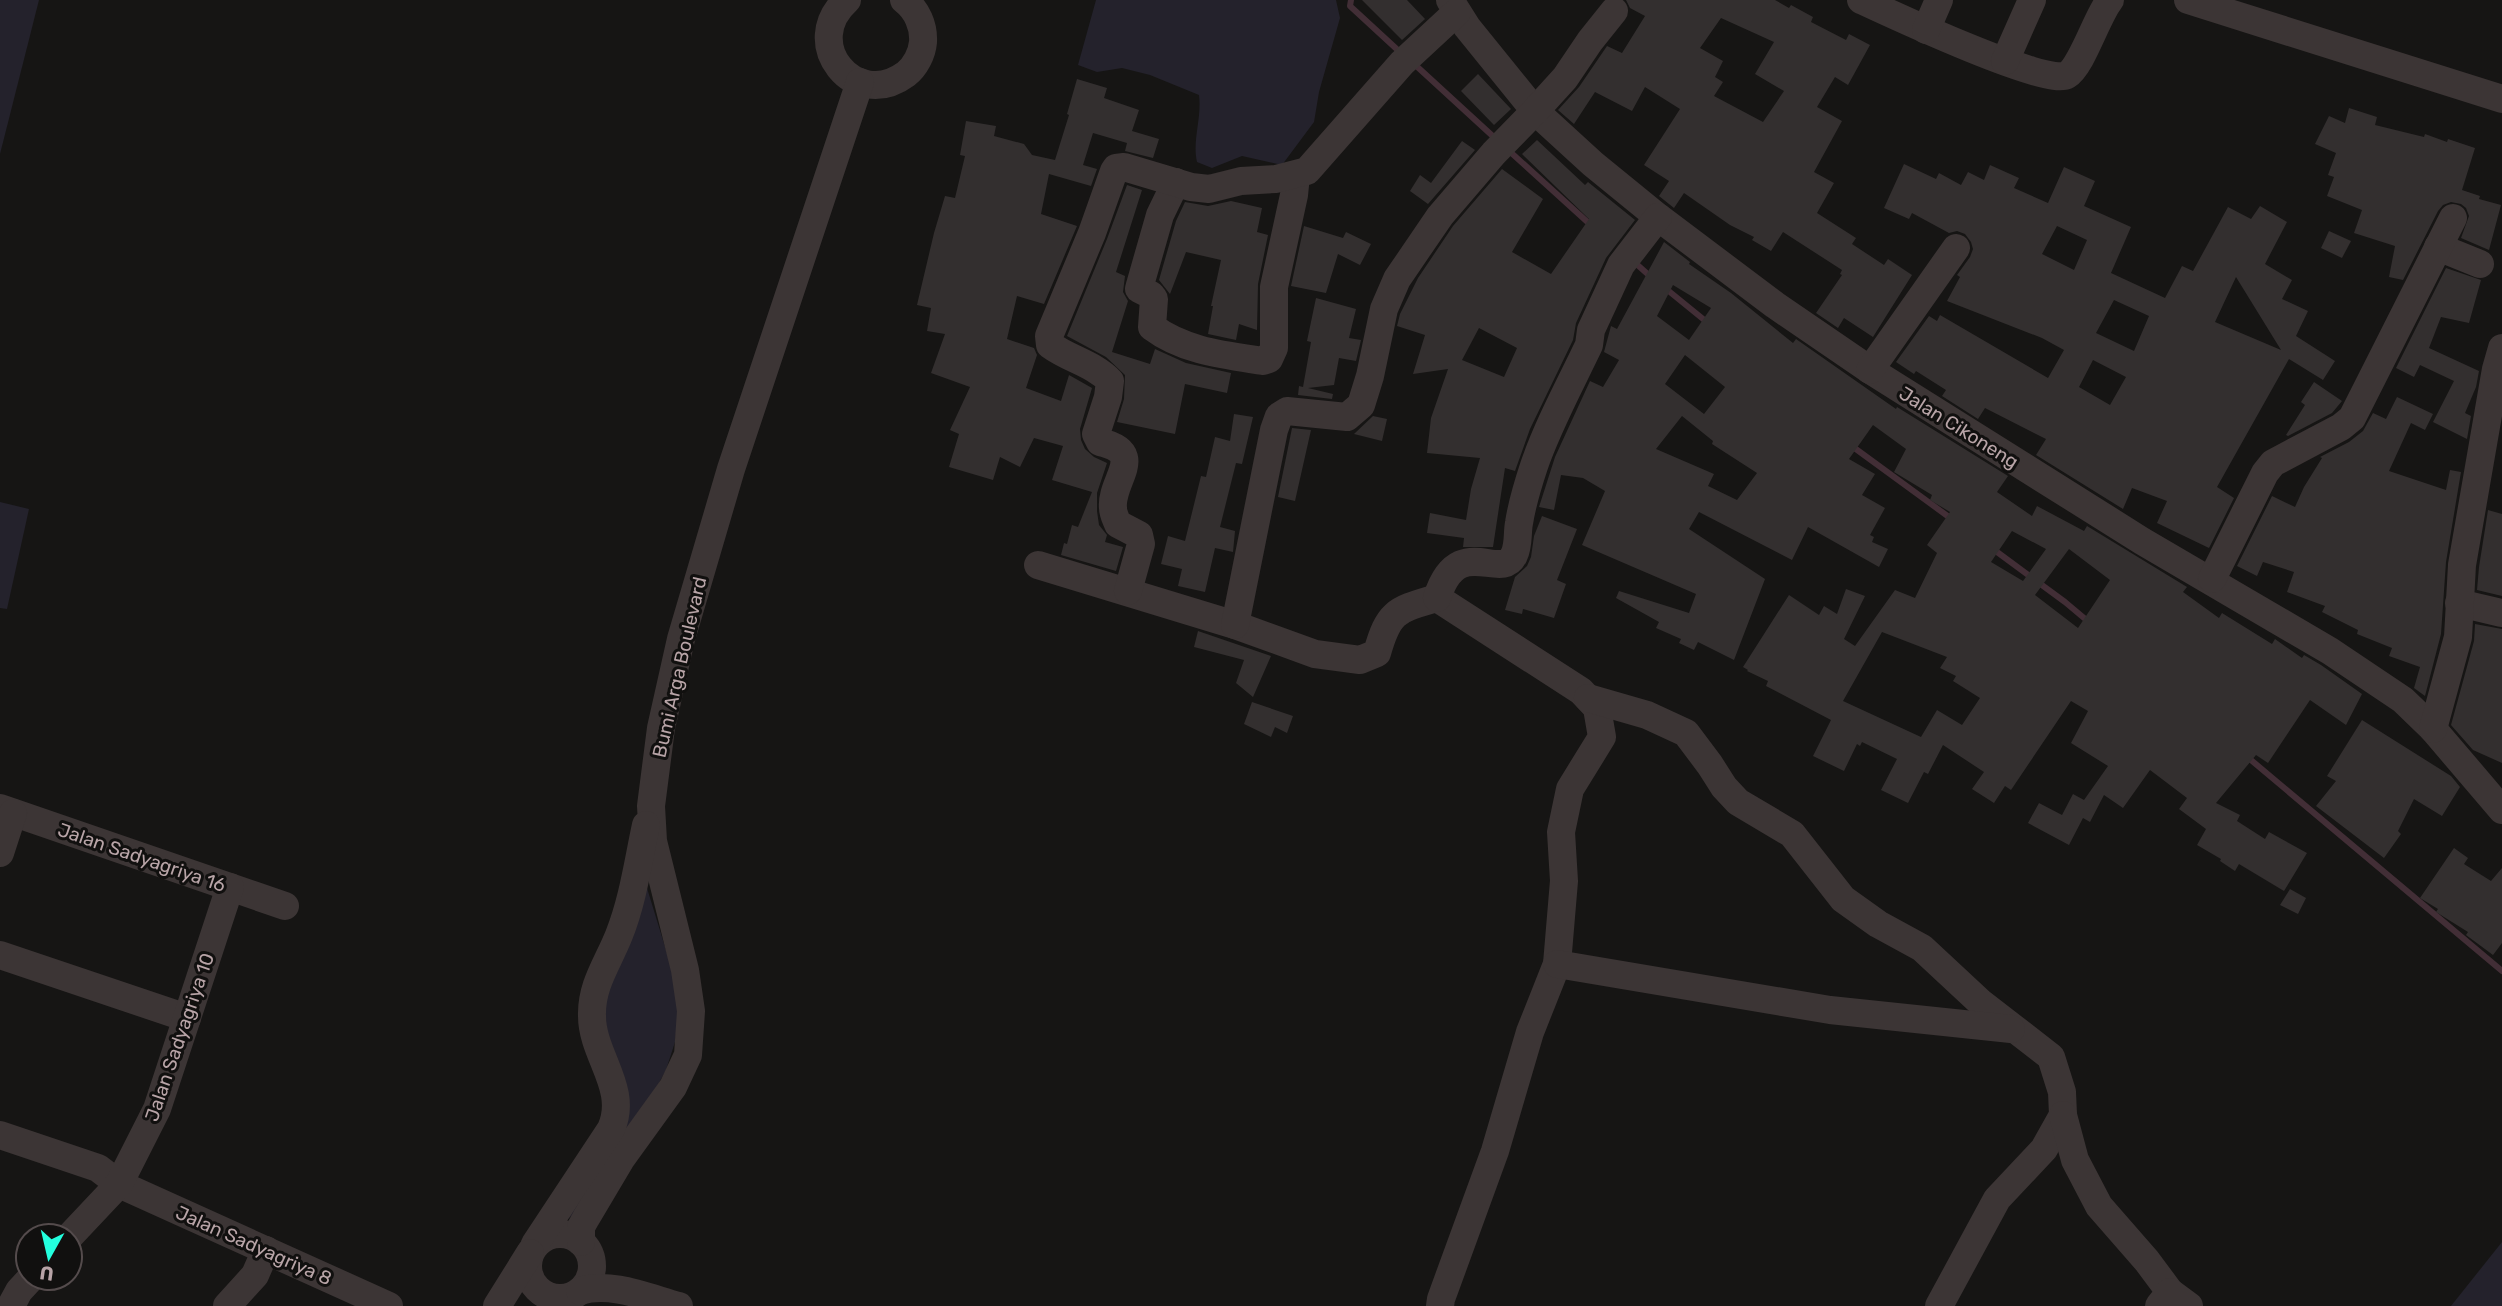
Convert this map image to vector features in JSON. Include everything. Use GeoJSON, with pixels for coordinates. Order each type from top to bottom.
{"type":"FeatureCollection","features":[{"type":"Feature","properties":{"kind":"street"},"geometry":{"type":"LineString","coordinates":[[847,0],[831,21],[828,36],[830,51],[837,65],[848,76],[860,82],[883,85],[897,80],[909,71],[919,59],[923,44],[923,29],[918,14],[904,0]]}},
{"type":"Feature","properties":{"kind":"street"},"geometry":{"type":"LineString","coordinates":[[1861,0],[1926,30],[2056,78],[2068,75],[2076,64],[2110,0]]}},
{"type":"Feature","properties":{"kind":"street"},"geometry":{"type":"LineString","coordinates":[[1926,30],[1939,0]]}},
{"type":"Feature","properties":{"kind":"street"},"geometry":{"type":"LineString","coordinates":[[2005,61],[2032,0]]}},
{"type":"Feature","properties":{"kind":"street"},"geometry":{"type":"LineString","coordinates":[[2188,0],[2502,99]]}},
{"type":"Feature","properties":{"kind":"street"},"geometry":{"type":"LineString","coordinates":[[1128,591],[1141,544],[1139,535],[1118,524],[1112,506],[1124,468],[1124,457],[1116,446],[1100,442],[1096,434],[1108,397],[1110,381],[1102,372],[1062,354],[1050,345],[1049,336],[1116,168],[1124,167],[1209,189],[1241,181],[1268,181],[1307,171],[1454,6]]}},
{"type":"Feature","properties":{"kind":"street","name":"Jalan Cikoneng"},"geometry":{"type":"LineString","coordinates":[[1454,6],[1535,111],[1593,164],[1658,217],[1775,305],[1870,370],[2142,541],[2212,579],[2330,651],[2403,700],[2502,810]]}},
{"type":"Feature","properties":{"kind":"street"},"geometry":{"type":"LineString","coordinates":[[1235,625],[1279,416],[1287,411],[1347,417],[1361,405],[1384,309],[1397,279],[1440,216],[1565,78],[1614,11]]}},
{"type":"Feature","properties":{"kind":"street","name":"Bumi Arga Boulevard"},"geometry":{"type":"LineString","coordinates":[[586,1250],[581,1227],[621,1159],[673,1087],[688,1055],[691,1011],[685,970],[653,841],[651,806],[661,728],[681,639],[731,469],[860,82]]}},
{"type":"Feature","properties":{"kind":"street"},"geometry":{"type":"LineString","coordinates":[[1177,182],[1160,215],[1139,289],[1154,299],[1152,327],[1162,335],[1186,346],[1263,362],[1269,359],[1274,348],[1274,287],[1296,175]]}},
{"type":"Feature","properties":{"kind":"street"},"geometry":{"type":"LineString","coordinates":[[1437,598],[1443,581],[1460,562],[1500,565],[1514,555],[1519,521],[1534,465],[1589,345],[1591,330],[1623,264],[1658,217]]}},
{"type":"Feature","properties":{"kind":"street"},"geometry":{"type":"LineString","coordinates":[[2212,579],[2265,473],[2273,463],[2352,418],[2453,218]]}},
{"type":"Feature","properties":{"kind":"street"},"geometry":{"type":"LineString","coordinates":[[2438,247],[2480,264]]}},
{"type":"Feature","properties":{"kind":"street"},"geometry":{"type":"LineString","coordinates":[[1870,370],[1956,248]]}},
{"type":"Feature","properties":{"kind":"street"},"geometry":{"type":"LineString","coordinates":[[1615,305],[1627,283],[1623,264]]}},
{"type":"Feature","properties":{"kind":"street"},"geometry":{"type":"LineString","coordinates":[[2429,726],[2458,637],[2462,565],[2502,348]]}},
{"type":"Feature","properties":{"kind":"street"},"geometry":{"type":"LineString","coordinates":[[1038,565],[1235,625],[1315,654],[1360,660],[1377,653],[1385,627],[1400,609],[1437,598],[1470,617],[1588,698],[1597,708],[1602,737],[1570,789],[1561,832],[1564,881],[1556,964],[1530,1032],[1495,1151],[1440,1306]]}},
{"type":"Feature","properties":{"kind":"street"},"geometry":{"type":"LineString","coordinates":[[2459,603],[2501,613]]}},
{"type":"Feature","properties":{"kind":"street"},"geometry":{"type":"LineString","coordinates":[[1588,698],[1647,715],[1686,733],[1724,787],[1738,802],[1792,834],[1843,899],[1922,948],[2011,1029],[2041,1047],[2051,1057],[2062,1092],[2063,1115],[2076,1160],[2099,1206],[2147,1261],[2173,1301]]}},
{"type":"Feature","properties":{"kind":"street"},"geometry":{"type":"LineString","coordinates":[[497,1306],[611,1129],[616,1117],[614,1084],[594,1038],[593,996],[601,972],[619,936],[631,897],[651,806]]}},
{"type":"Feature","properties":{"kind":"street"},"geometry":{"type":"LineString","coordinates":[[0,853],[6,811]]}},
{"type":"Feature","properties":{"kind":"street","name":"Jalan Sadyagriya 16"},"geometry":{"type":"LineString","coordinates":[[6,811],[285,906]]}},
{"type":"Feature","properties":{"kind":"street","name":"Jalan Sadyagriya 10"},"geometry":{"type":"LineString","coordinates":[[83,1222],[118,1184],[157,1109],[230,887]]}},
{"type":"Feature","properties":{"kind":"street"},"geometry":{"type":"LineString","coordinates":[[0,955],[187,1018]]}},
{"type":"Feature","properties":{"kind":"street"},"geometry":{"type":"LineString","coordinates":[[1556,964],[1830,1010],[2011,1029]]}},
{"type":"Feature","properties":{"kind":"street"},"geometry":{"type":"LineString","coordinates":[[1944,1304],[1997,1199],[2044,1149],[2063,1115]]}},
{"type":"Feature","properties":{"kind":"street","name":"Jalan Sadyagriya 8"},"geometry":{"type":"LineString","coordinates":[[0,1135],[98,1168],[118,1184],[389,1306]]}},
{"type":"Feature","properties":{"kind":"street"},"geometry":{"type":"LineString","coordinates":[[616,1290],[602,1279],[586,1250],[573,1236],[553,1234],[532,1249],[527,1263],[532,1282],[547,1296],[559,1298],[589,1288],[616,1290],[679,1306]]}},
{"type":"Feature","properties":{"kind":"street"},"geometry":{"type":"LineString","coordinates":[[227,1306],[255,1275],[266,1250]]}},
{"type":"Feature","properties":{"kind":"street"},"geometry":{"type":"LineString","coordinates":[[559,1298],[589,1279],[586,1250]]}},
{"type":"Feature","properties":{"kind":"shaded area"},"geometry":{"type":"Polygon","coordinates":[[[0,0],[39,0],[0,154],[0,0]]]}},
{"type":"Feature","properties":{"kind":"shaded area"},"geometry":{"type":"Polygon","coordinates":[[[1096,0],[1336,0],[1340,18],[1319,92],[1314,122],[1282,165],[1242,156],[1212,168],[1197,162],[1199,95],[1150,75],[1122,68],[1097,72],[1078,65],[1096,0]]]}},
{"type":"Feature","properties":{"kind":"shaded area"},"geometry":{"type":"Polygon","coordinates":[[[0,502],[29,509],[7,609],[0,608],[0,502]]]}},
{"type":"Feature","properties":{"kind":"shaded area"},"geometry":{"type":"Polygon","coordinates":[[[643,875],[674,976],[679,1012],[675,1042],[666,1070],[652,1096],[579,1210],[560,1225],[622,1130],[599,1021],[643,875]]]}},
{"type":"Feature","properties":{"kind":"shaded area"},"geometry":{"type":"Polygon","coordinates":[[[2502,1242],[2502,1306],[2451,1306],[2502,1242]]]}},
{"type":"Feature","properties":{"kind":"building"},"geometry":{"type":"Polygon","coordinates":[[[1362,0],[1407,0],[1425,19],[1402,40],[1362,0]]]}},
{"type":"Feature","properties":{"kind":"building"},"geometry":{"type":"Polygon","coordinates":[[[1626,0],[1775,0],[1813,17],[1811,22],[1846,40],[1849,34],[1870,45],[1848,85],[1835,77],[1817,107],[1842,121],[1814,172],[1834,183],[1817,213],[1856,238],[1852,244],[1884,265],[1888,259],[1912,275],[1873,337],[1844,318],[1838,328],[1816,313],[1842,275],[1842,270],[1783,232],[1771,251],[1752,240],[1754,237],[1730,225],[1684,193],[1674,208],[1659,196],[1669,181],[1644,165],[1680,109],[1645,87],[1632,111],[1595,92],[1574,124],[1558,110],[1579,87],[1607,46],[1622,53],[1645,16],[1630,8],[1626,0]],[[1721,18],[1700,48],[1723,61],[1715,77],[1723,82],[1714,96],[1763,122],[1784,91],[1755,74],[1774,42],[1721,18]]]}},
{"type":"Feature","properties":{"kind":"building"},"geometry":{"type":"Polygon","coordinates":[[[1478,74],[1511,109],[1494,125],[1461,91],[1478,74]]]}},
{"type":"Feature","properties":{"kind":"building"},"geometry":{"type":"Polygon","coordinates":[[[1077,79],[1107,88],[1104,98],[1139,110],[1132,131],[1159,139],[1153,158],[1125,151],[1127,143],[1093,133],[1083,165],[1097,169],[1091,186],[1049,174],[1041,214],[1077,226],[1044,304],[1017,296],[1007,339],[1034,348],[1037,355],[1026,388],[1061,401],[1069,375],[1092,388],[1080,429],[1081,440],[1085,449],[1094,457],[1107,463],[1097,493],[1097,511],[1099,525],[1107,535],[1105,542],[1123,547],[1116,571],[1061,555],[1072,525],[1078,527],[1092,492],[1052,480],[1063,446],[1034,438],[1020,467],[1000,457],[993,480],[949,467],[959,434],[950,430],[970,387],[931,373],[945,334],[927,331],[931,308],[917,305],[945,196],[955,198],[965,156],[960,155],[966,121],[996,126],[994,136],[1024,144],[1032,155],[1055,160],[1077,79]]]}},
{"type":"Feature","properties":{"kind":"building"},"geometry":{"type":"Polygon","coordinates":[[[2349,108],[2377,117],[2375,125],[2424,137],[2425,134],[2447,142],[2448,139],[2475,148],[2462,190],[2480,196],[2479,199],[2501,205],[2489,250],[2461,238],[2469,216],[2461,204],[2451,202],[2438,211],[2403,280],[2389,277],[2395,246],[2354,233],[2362,210],[2327,196],[2334,177],[2328,175],[2336,153],[2315,144],[2329,116],[2345,123],[2349,108]]]}},
{"type":"Feature","properties":{"kind":"building"},"geometry":{"type":"Polygon","coordinates":[[[1537,140],[1585,185],[1588,182],[1635,220],[1606,258],[1576,323],[1573,340],[1530,429],[1515,471],[1505,468],[1493,547],[1463,547],[1464,538],[1427,533],[1430,513],[1466,520],[1480,458],[1427,453],[1431,418],[1448,369],[1413,374],[1425,335],[1397,326],[1418,278],[1453,226],[1502,169],[1543,199],[1512,252],[1551,274],[1589,219],[1522,154],[1537,140]],[[1479,328],[1462,360],[1504,377],[1517,348],[1479,328]]]}},
{"type":"Feature","properties":{"kind":"building"},"geometry":{"type":"Polygon","coordinates":[[[1462,141],[1475,150],[1428,204],[1410,191],[1420,175],[1431,183],[1462,141]]]}},
{"type":"Feature","properties":{"kind":"building"},"geometry":{"type":"Polygon","coordinates":[[[1904,164],[1936,179],[1939,173],[1961,185],[1968,172],[1984,180],[1990,165],[2019,178],[2014,188],[2048,203],[2064,167],[2095,181],[2084,206],[2131,227],[2111,273],[2165,298],[2182,266],[2193,271],[2228,207],[2251,219],[2260,206],[2287,222],[2265,264],[2292,280],[2282,299],[2308,311],[2296,336],[2335,361],[2323,380],[2289,359],[2217,487],[2234,498],[2209,548],[2157,523],[2167,501],[2132,488],[2123,509],[2036,455],[2046,439],[1985,408],[1978,419],[1942,396],[1946,390],[1896,362],[1929,316],[1937,321],[1940,315],[2048,378],[2064,350],[2042,338],[1947,301],[1960,277],[1957,275],[1970,257],[1973,249],[1971,242],[1965,234],[1957,231],[1949,233],[1912,213],[1909,219],[1884,208],[1904,164]],[[2057,226],[2042,254],[2074,270],[2087,240],[2057,226]],[[2236,277],[2215,322],[2281,350],[2236,277]],[[2114,300],[2096,333],[2134,351],[2149,316],[2114,300]],[[2093,360],[2079,387],[2110,405],[2126,377],[2093,360]]]}},
{"type":"Feature","properties":{"kind":"building"},"geometry":{"type":"Polygon","coordinates":[[[1127,185],[1142,190],[1116,272],[1125,276],[1123,292],[1128,301],[1112,352],[1150,364],[1155,349],[1186,363],[1231,373],[1227,393],[1185,384],[1175,434],[1117,422],[1124,399],[1125,375],[1106,357],[1067,336],[1127,185]]]}},
{"type":"Feature","properties":{"kind":"building"},"geometry":{"type":"Polygon","coordinates":[[[1231,201],[1262,208],[1257,232],[1268,235],[1258,284],[1257,330],[1239,324],[1236,340],[1208,334],[1221,260],[1186,252],[1170,294],[1159,280],[1176,221],[1185,202],[1208,206],[1231,201]]]}},
{"type":"Feature","properties":{"kind":"building"},"geometry":{"type":"Polygon","coordinates":[[[1304,226],[1343,238],[1346,232],[1371,244],[1360,265],[1338,254],[1326,293],[1291,286],[1304,226]]]}},
{"type":"Feature","properties":{"kind":"building"},"geometry":{"type":"Polygon","coordinates":[[[2329,231],[2351,241],[2342,258],[2321,248],[2329,231]]]}},
{"type":"Feature","properties":{"kind":"building"},"geometry":{"type":"Polygon","coordinates":[[[1664,242],[1793,343],[1796,339],[1896,409],[1897,407],[2008,476],[1997,492],[2032,516],[2037,506],[2084,531],[2087,526],[2187,587],[2183,592],[2219,618],[2222,613],[2272,644],[2275,639],[2302,658],[2304,655],[2321,665],[2362,694],[2346,725],[2310,700],[2268,763],[2256,755],[2216,803],[2240,815],[2237,821],[2265,839],[2269,832],[2307,853],[2284,891],[2239,864],[2235,871],[2197,845],[2206,829],[2179,809],[2187,798],[2150,770],[2123,808],[2104,795],[2090,822],[2083,818],[2069,845],[2028,823],[2039,803],[2062,815],[2073,794],[2084,800],[2108,766],[2071,743],[2088,711],[2071,701],[2011,790],[2005,786],[1994,803],[1972,789],[1984,772],[1943,745],[1928,774],[1924,772],[1908,803],[1881,790],[1897,759],[1862,742],[1860,746],[1857,744],[1844,771],[1813,756],[1831,720],[1766,686],[1768,681],[1743,667],[1789,595],[1819,615],[1824,606],[1837,614],[1846,589],[1865,596],[1844,639],[1855,646],[1895,590],[1915,598],[1937,553],[1927,545],[1950,512],[1930,500],[1932,495],[1894,472],[1906,449],[1873,425],[1849,459],[1875,474],[1862,495],[1885,508],[1870,535],[1874,537],[1872,542],[1888,549],[1879,567],[1808,527],[1792,560],[1699,512],[1689,529],[1765,579],[1734,660],[1698,642],[1694,650],[1679,643],[1681,639],[1656,628],[1659,622],[1616,598],[1619,591],[1689,613],[1696,594],[1582,545],[1605,491],[1583,478],[1561,475],[1554,510],[1539,507],[1555,457],[1590,381],[1603,387],[1619,360],[1604,352],[1611,326],[1617,329],[1664,242]],[[1673,285],[1657,316],[1689,340],[1711,308],[1673,285]],[[1685,355],[1665,384],[1704,414],[1725,387],[1685,355]],[[1682,416],[1656,449],[1714,474],[1708,486],[1737,500],[1757,473],[1712,444],[1713,441],[1682,416]],[[2012,531],[1991,562],[2023,581],[2046,549],[2012,531]],[[2069,549],[2035,595],[2078,628],[2110,580],[2069,549]],[[1882,632],[1843,701],[1921,737],[1937,710],[1962,725],[1980,698],[1953,681],[1956,676],[1940,668],[1947,657],[1882,632]]]}},
{"type":"Feature","properties":{"kind":"building"},"geometry":{"type":"Polygon","coordinates":[[[2446,268],[2481,280],[2469,323],[2441,317],[2429,348],[2479,371],[2476,387],[2465,413],[2471,416],[2467,439],[2433,422],[2454,381],[2420,365],[2414,377],[2396,368],[2446,268]]]}},
{"type":"Feature","properties":{"kind":"building"},"geometry":{"type":"Polygon","coordinates":[[[1316,298],[1356,309],[1349,338],[1361,340],[1356,361],[1339,358],[1334,385],[1308,388],[1333,394],[1332,399],[1298,395],[1299,386],[1303,387],[1311,342],[1307,341],[1316,298]]]}},
{"type":"Feature","properties":{"kind":"building"},"geometry":{"type":"Polygon","coordinates":[[[2314,382],[2342,401],[2332,413],[2286,435],[2305,405],[2301,402],[2314,382]]]}},
{"type":"Feature","properties":{"kind":"building"},"geometry":{"type":"Polygon","coordinates":[[[2397,397],[2433,414],[2425,430],[2411,423],[2389,471],[2446,490],[2450,470],[2461,472],[2446,562],[2441,634],[2425,696],[2414,688],[2420,667],[2389,656],[2392,648],[2357,634],[2358,630],[2322,612],[2325,606],[2287,592],[2294,572],[2263,562],[2257,576],[2237,566],[2272,496],[2295,507],[2322,458],[2320,457],[2349,442],[2363,431],[2373,413],[2386,419],[2397,397]]]}},
{"type":"Feature","properties":{"kind":"building"},"geometry":{"type":"Polygon","coordinates":[[[1234,414],[1253,417],[1242,464],[1236,463],[1220,527],[1235,531],[1233,552],[1215,548],[1205,592],[1178,586],[1182,569],[1161,564],[1168,536],[1185,541],[1201,476],[1206,477],[1215,437],[1230,441],[1234,414]]]}},
{"type":"Feature","properties":{"kind":"building"},"geometry":{"type":"Polygon","coordinates":[[[1373,416],[1387,419],[1382,441],[1354,434],[1373,416]]]}},
{"type":"Feature","properties":{"kind":"building"},"geometry":{"type":"Polygon","coordinates":[[[1292,428],[1311,430],[1295,501],[1278,497],[1292,428]]]}},
{"type":"Feature","properties":{"kind":"building"},"geometry":{"type":"Polygon","coordinates":[[[2488,510],[2502,514],[2502,596],[2477,590],[2488,510]]]}},
{"type":"Feature","properties":{"kind":"building"},"geometry":{"type":"Polygon","coordinates":[[[1542,516],[1577,529],[1557,580],[1566,584],[1554,618],[1523,609],[1522,614],[1505,610],[1515,577],[1527,566],[1531,557],[1534,536],[1542,516]]]}},
{"type":"Feature","properties":{"kind":"building"},"geometry":{"type":"Polygon","coordinates":[[[2475,624],[2502,629],[2502,763],[2473,750],[2451,725],[2474,641],[2475,624]]]}},
{"type":"Feature","properties":{"kind":"building"},"geometry":{"type":"Polygon","coordinates":[[[1198,631],[1271,656],[1253,697],[1236,683],[1244,660],[1194,647],[1198,631]]]}},
{"type":"Feature","properties":{"kind":"building"},"geometry":{"type":"Polygon","coordinates":[[[1252,702],[1293,716],[1287,733],[1275,727],[1271,737],[1244,724],[1252,702]]]}},
{"type":"Feature","properties":{"kind":"building"},"geometry":{"type":"Polygon","coordinates":[[[2362,720],[2451,776],[2460,787],[2442,816],[2414,799],[2398,831],[2401,834],[2384,858],[2316,806],[2336,781],[2327,776],[2362,720]]]}},
{"type":"Feature","properties":{"kind":"building"},"geometry":{"type":"Polygon","coordinates":[[[2454,848],[2468,858],[2464,864],[2491,881],[2502,868],[2502,943],[2493,955],[2466,935],[2468,932],[2436,912],[2438,909],[2420,898],[2454,848]]]}},
{"type":"Feature","properties":{"kind":"building"},"geometry":{"type":"Polygon","coordinates":[[[2290,889],[2306,898],[2298,914],[2280,905],[2290,889]]]}},
{"type":"Feature","properties":{"kind":"waterway"},"geometry":{"type":"LineString","coordinates":[[1351,0],[1350,6],[1401,53]]}},
{"type":"Feature","properties":{"kind":"waterway"},"geometry":{"type":"LineString","coordinates":[[1412,62],[1497,140]]}},
{"type":"Feature","properties":{"kind":"waterway"},"geometry":{"type":"LineString","coordinates":[[1507,149],[1593,227]]}},
{"type":"Feature","properties":{"kind":"waterway"},"geometry":{"type":"LineString","coordinates":[[1633,261],[1651,277]]}},
{"type":"Feature","properties":{"kind":"waterway"},"geometry":{"type":"LineString","coordinates":[[1665,288],[1708,323]]}},
{"type":"Feature","properties":{"kind":"waterway"},"geometry":{"type":"LineString","coordinates":[[1849,444],[1953,520]]}},
{"type":"Feature","properties":{"kind":"waterway"},"geometry":{"type":"LineString","coordinates":[[1993,549],[2090,623]]}},
{"type":"Feature","properties":{"kind":"waterway"},"geometry":{"type":"LineString","coordinates":[[2245,755],[2502,971]]}}]}
